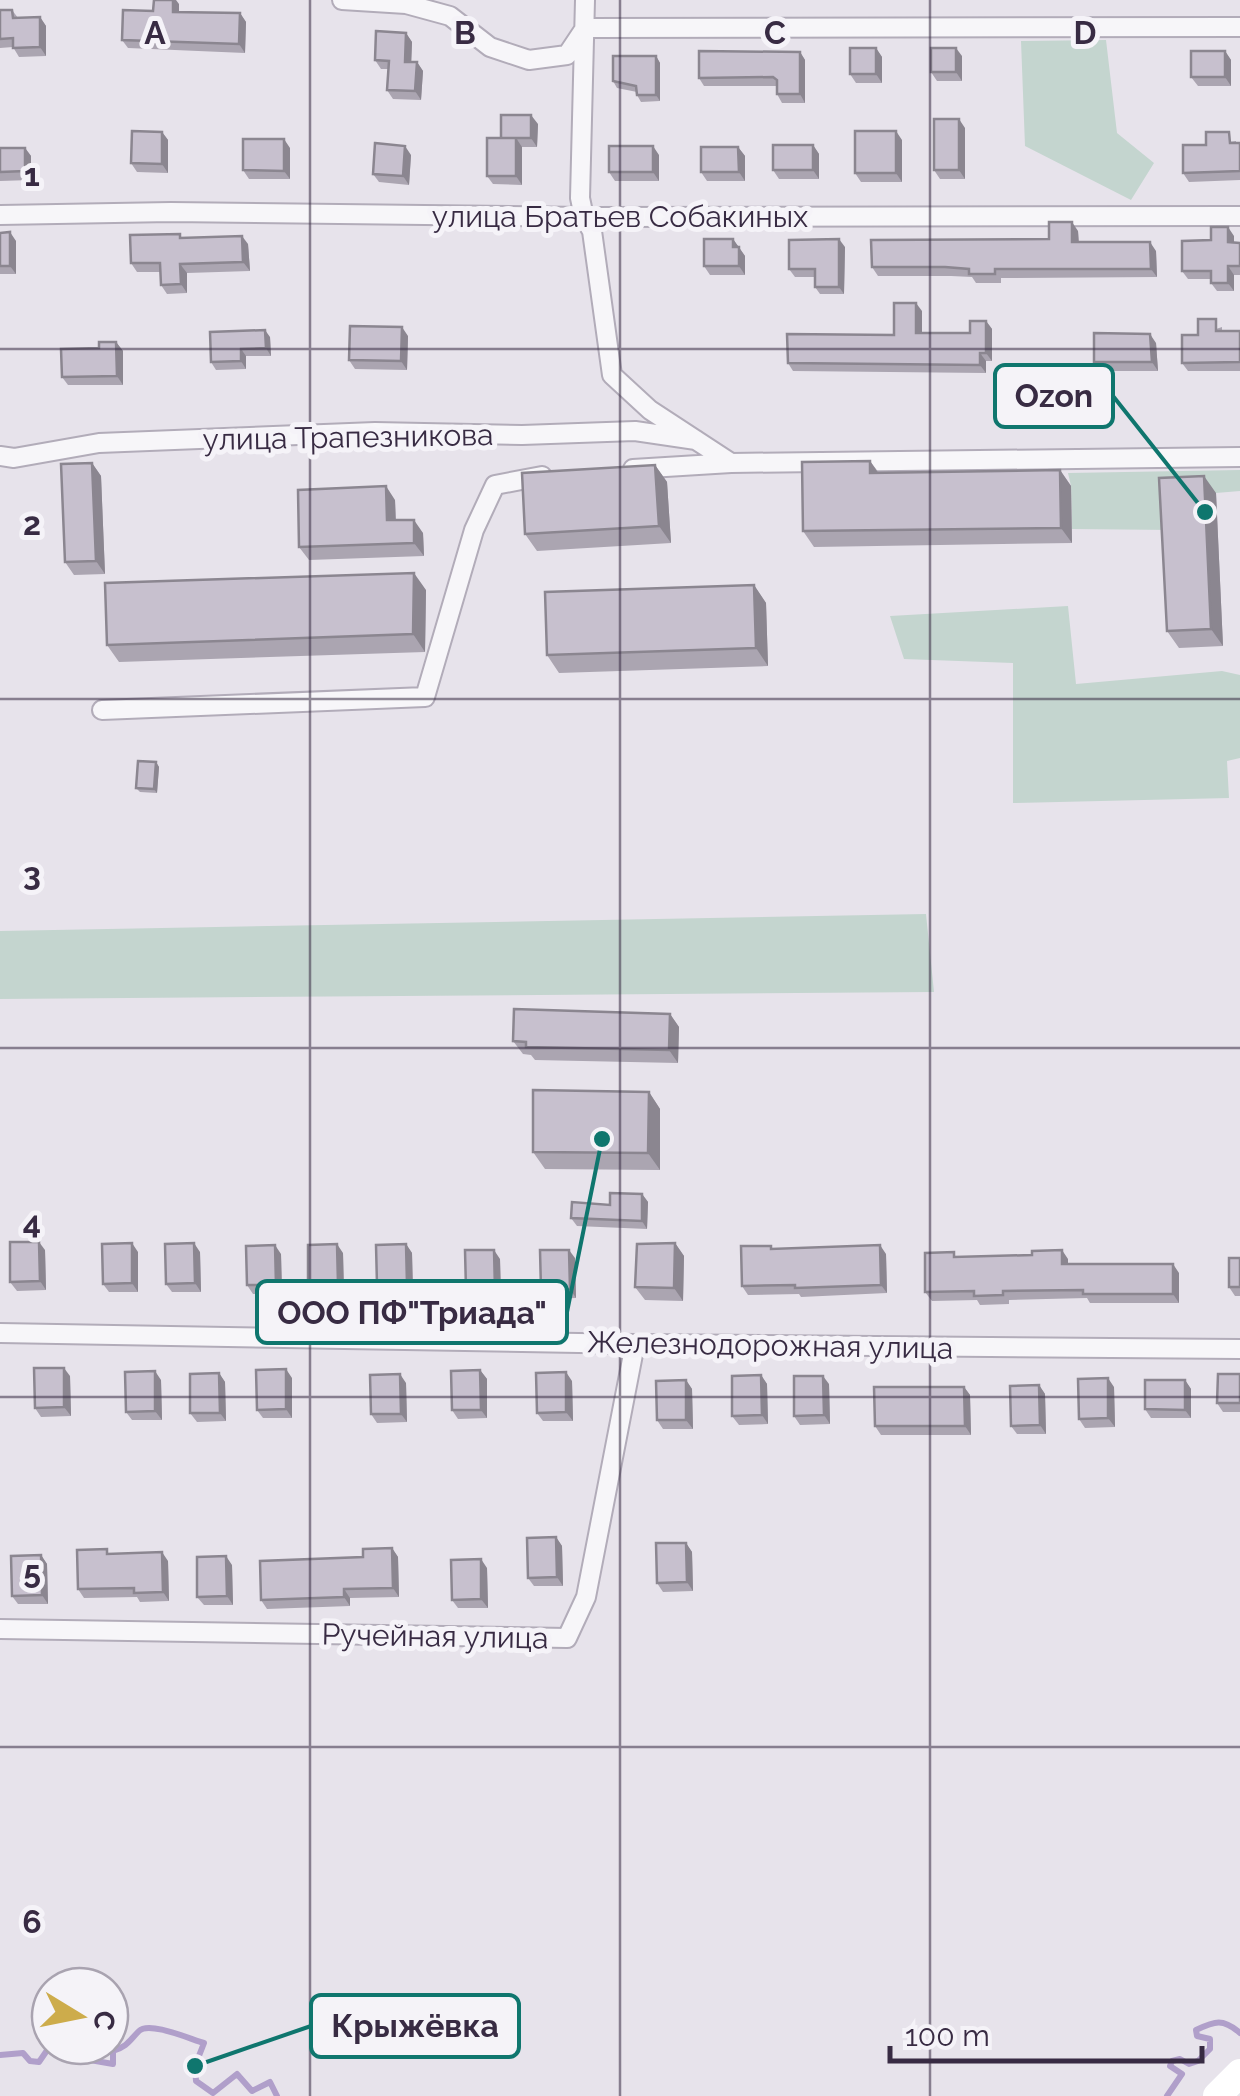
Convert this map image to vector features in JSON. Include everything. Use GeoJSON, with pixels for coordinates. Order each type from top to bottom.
{"type":"FeatureCollection","features":[{"type":"Feature","properties":{"kind":"street"},"geometry":{"type":"LineString","coordinates":[[342,0],[406,4],[450,16],[490,47],[529,60],[567,55],[585,28]]}},
{"type":"Feature","properties":{"kind":"street"},"geometry":{"type":"LineString","coordinates":[[585,0],[580,198],[592,231],[612,375],[650,410],[731,463]]}},
{"type":"Feature","properties":{"kind":"street"},"geometry":{"type":"LineString","coordinates":[[585,28],[1240,27]]}},
{"type":"Feature","properties":{"kind":"street","name":"улица Братьев Собакиных"},"geometry":{"type":"LineString","coordinates":[[0,215],[171,212],[584,217],[1240,216]]}},
{"type":"Feature","properties":{"kind":"street","name":"улица Трапезникова"},"geometry":{"type":"LineString","coordinates":[[0,456],[14,458],[99,443],[375,432],[522,435],[635,431],[696,440]]}},
{"type":"Feature","properties":{"kind":"street"},"geometry":{"type":"LineString","coordinates":[[623,470],[731,463],[1240,457]]}},
{"type":"Feature","properties":{"kind":"street"},"geometry":{"type":"LineString","coordinates":[[102,710],[425,697],[474,530],[495,485],[569,473]]}},
{"type":"Feature","properties":{"kind":"street","name":"Железнодорожная улица"},"geometry":{"type":"LineString","coordinates":[[0,1333],[1240,1349]]}},
{"type":"Feature","properties":{"kind":"street","name":"Ручейная улица"},"geometry":{"type":"LineString","coordinates":[[0,1629],[567,1638],[586,1597],[634,1344]]}},
{"type":"Feature","properties":{"kind":"street"},"geometry":{"type":"LineString","coordinates":[[1217,2096],[1240,2072]]}},
{"type":"Feature","properties":{"kind":"shaded area"},"geometry":{"type":"Polygon","coordinates":[[[1106,40],[1117,133],[1154,163],[1131,200],[1025,146],[1021,41],[1106,40]]]}},
{"type":"Feature","properties":{"kind":"shaded area"},"geometry":{"type":"Polygon","coordinates":[[[1240,470],[1240,491],[1216,493],[1173,530],[1072,529],[1068,473],[1240,470]]]}},
{"type":"Feature","properties":{"kind":"shaded area"},"geometry":{"type":"Polygon","coordinates":[[[1068,606],[1076,684],[1222,671],[1240,675],[1240,758],[1227,761],[1229,798],[1013,803],[1013,663],[904,659],[890,616],[1068,606]]]}},
{"type":"Feature","properties":{"kind":"shaded area"},"geometry":{"type":"Polygon","coordinates":[[[926,914],[934,992],[0,999],[0,931],[926,914]]]}},
{"type":"Feature","properties":{"kind":"building"},"geometry":{"type":"Polygon","coordinates":[[[154,0],[173,0],[173,12],[240,13],[239,44],[122,40],[123,10],[153,11],[154,0]]]}},
{"type":"Feature","properties":{"kind":"building"},"geometry":{"type":"Polygon","coordinates":[[[0,10],[12,10],[13,18],[40,17],[40,47],[13,48],[13,38],[0,39],[0,10]]]}},
{"type":"Feature","properties":{"kind":"building"},"geometry":{"type":"Polygon","coordinates":[[[376,31],[406,33],[405,62],[417,62],[415,91],[387,90],[389,61],[375,60],[376,31]]]}},
{"type":"Feature","properties":{"kind":"building"},"geometry":{"type":"Polygon","coordinates":[[[850,48],[876,48],[876,74],[850,74],[850,48]]]}},
{"type":"Feature","properties":{"kind":"building"},"geometry":{"type":"Polygon","coordinates":[[[931,48],[956,48],[956,72],[931,72],[931,48]]]}},
{"type":"Feature","properties":{"kind":"building"},"geometry":{"type":"Polygon","coordinates":[[[699,51],[800,52],[800,94],[777,94],[777,80],[773,77],[699,78],[699,51]]]}},
{"type":"Feature","properties":{"kind":"building"},"geometry":{"type":"Polygon","coordinates":[[[1191,51],[1225,51],[1225,77],[1191,77],[1191,51]]]}},
{"type":"Feature","properties":{"kind":"building"},"geometry":{"type":"Polygon","coordinates":[[[613,56],[656,56],[656,95],[637,95],[636,86],[613,81],[613,56]]]}},
{"type":"Feature","properties":{"kind":"building"},"geometry":{"type":"Polygon","coordinates":[[[501,115],[531,115],[531,138],[501,138],[501,115]]]}},
{"type":"Feature","properties":{"kind":"building"},"geometry":{"type":"Polygon","coordinates":[[[934,119],[959,119],[959,170],[934,170],[934,119]]]}},
{"type":"Feature","properties":{"kind":"building"},"geometry":{"type":"Polygon","coordinates":[[[132,131],[162,132],[162,164],[131,163],[132,131]]]}},
{"type":"Feature","properties":{"kind":"building"},"geometry":{"type":"Polygon","coordinates":[[[855,131],[896,131],[896,173],[855,173],[855,131]]]}},
{"type":"Feature","properties":{"kind":"building"},"geometry":{"type":"Polygon","coordinates":[[[1206,132],[1229,132],[1230,143],[1240,143],[1240,171],[1183,173],[1183,145],[1206,145],[1206,132]]]}},
{"type":"Feature","properties":{"kind":"building"},"geometry":{"type":"Polygon","coordinates":[[[487,138],[516,138],[516,176],[487,176],[487,138]]]}},
{"type":"Feature","properties":{"kind":"building"},"geometry":{"type":"Polygon","coordinates":[[[243,139],[284,139],[284,171],[243,170],[243,139]]]}},
{"type":"Feature","properties":{"kind":"building"},"geometry":{"type":"Polygon","coordinates":[[[375,143],[405,146],[403,176],[373,174],[375,143]]]}},
{"type":"Feature","properties":{"kind":"building"},"geometry":{"type":"Polygon","coordinates":[[[773,145],[813,145],[813,170],[773,170],[773,145]]]}},
{"type":"Feature","properties":{"kind":"building"},"geometry":{"type":"Polygon","coordinates":[[[609,146],[653,146],[653,172],[609,172],[609,146]]]}},
{"type":"Feature","properties":{"kind":"building"},"geometry":{"type":"Polygon","coordinates":[[[701,147],[738,147],[739,172],[701,172],[701,147]]]}},
{"type":"Feature","properties":{"kind":"building"},"geometry":{"type":"Polygon","coordinates":[[[0,148],[25,148],[25,171],[0,172],[0,148]]]}},
{"type":"Feature","properties":{"kind":"building"},"geometry":{"type":"Polygon","coordinates":[[[1049,222],[1072,222],[1072,242],[1150,242],[1151,269],[995,269],[995,274],[969,274],[969,269],[945,267],[872,267],[871,240],[1049,239],[1049,222]]]}},
{"type":"Feature","properties":{"kind":"building"},"geometry":{"type":"Polygon","coordinates":[[[1211,227],[1228,227],[1228,242],[1240,243],[1240,266],[1228,266],[1228,283],[1211,283],[1211,271],[1182,271],[1182,241],[1211,240],[1211,227]]]}},
{"type":"Feature","properties":{"kind":"building"},"geometry":{"type":"Polygon","coordinates":[[[10,232],[10,266],[0,266],[0,233],[10,232]]]}},
{"type":"Feature","properties":{"kind":"building"},"geometry":{"type":"Polygon","coordinates":[[[180,234],[180,238],[242,236],[243,262],[180,264],[181,284],[161,285],[160,263],[131,263],[130,235],[180,234]]]}},
{"type":"Feature","properties":{"kind":"building"},"geometry":{"type":"Polygon","coordinates":[[[704,239],[733,239],[733,247],[739,247],[739,266],[704,266],[704,239]]]}},
{"type":"Feature","properties":{"kind":"building"},"geometry":{"type":"Polygon","coordinates":[[[839,239],[839,287],[815,287],[815,269],[789,269],[789,240],[839,239]]]}},
{"type":"Feature","properties":{"kind":"building"},"geometry":{"type":"Polygon","coordinates":[[[894,303],[916,303],[916,333],[970,333],[970,321],[986,321],[986,353],[980,353],[980,365],[788,363],[787,334],[894,335],[894,303]]]}},
{"type":"Feature","properties":{"kind":"building"},"geometry":{"type":"Polygon","coordinates":[[[1198,319],[1216,319],[1216,331],[1240,331],[1240,362],[1182,363],[1182,335],[1198,335],[1198,319]]]}},
{"type":"Feature","properties":{"kind":"building"},"geometry":{"type":"Polygon","coordinates":[[[350,326],[402,327],[401,361],[349,360],[350,326]]]}},
{"type":"Feature","properties":{"kind":"building"},"geometry":{"type":"Polygon","coordinates":[[[265,330],[266,348],[241,349],[241,361],[211,362],[210,332],[265,330]]]}},
{"type":"Feature","properties":{"kind":"building"},"geometry":{"type":"Polygon","coordinates":[[[1094,333],[1150,334],[1152,362],[1094,362],[1094,333]]]}},
{"type":"Feature","properties":{"kind":"building"},"geometry":{"type":"Polygon","coordinates":[[[99,342],[116,342],[117,376],[62,377],[61,349],[99,348],[99,342]]]}},
{"type":"Feature","properties":{"kind":"building"},"geometry":{"type":"Polygon","coordinates":[[[870,461],[870,473],[1060,470],[1061,528],[803,531],[802,462],[870,461]]]}},
{"type":"Feature","properties":{"kind":"building"},"geometry":{"type":"Polygon","coordinates":[[[92,463],[96,561],[65,562],[61,464],[92,463]]]}},
{"type":"Feature","properties":{"kind":"building"},"geometry":{"type":"Polygon","coordinates":[[[655,465],[659,526],[525,534],[522,473],[655,465]]]}},
{"type":"Feature","properties":{"kind":"building"},"geometry":{"type":"Polygon","coordinates":[[[1204,476],[1211,629],[1167,631],[1159,478],[1204,476]]]}},
{"type":"Feature","properties":{"kind":"building"},"geometry":{"type":"Polygon","coordinates":[[[386,486],[387,520],[414,520],[414,543],[299,547],[298,490],[386,486]]]}},
{"type":"Feature","properties":{"kind":"building"},"geometry":{"type":"Polygon","coordinates":[[[414,573],[413,634],[107,645],[105,583],[414,573]]]}},
{"type":"Feature","properties":{"kind":"building"},"geometry":{"type":"Polygon","coordinates":[[[754,585],[756,648],[547,655],[545,592],[754,585]]]}},
{"type":"Feature","properties":{"kind":"building"},"geometry":{"type":"Polygon","coordinates":[[[138,761],[156,762],[154,789],[136,788],[138,761]]]}},
{"type":"Feature","properties":{"kind":"building"},"geometry":{"type":"Polygon","coordinates":[[[514,1009],[670,1014],[669,1050],[526,1047],[526,1042],[513,1041],[514,1009]]]}},
{"type":"Feature","properties":{"kind":"building"},"geometry":{"type":"Polygon","coordinates":[[[533,1090],[649,1092],[648,1153],[533,1152],[533,1090]]]}},
{"type":"Feature","properties":{"kind":"building"},"geometry":{"type":"Polygon","coordinates":[[[610,1193],[642,1194],[642,1221],[571,1218],[572,1202],[610,1205],[610,1193]]]}},
{"type":"Feature","properties":{"kind":"building"},"geometry":{"type":"Polygon","coordinates":[[[10,1242],[39,1242],[40,1281],[10,1282],[10,1242]]]}},
{"type":"Feature","properties":{"kind":"building"},"geometry":{"type":"Polygon","coordinates":[[[132,1243],[132,1283],[103,1284],[102,1244],[132,1243]]]}},
{"type":"Feature","properties":{"kind":"building"},"geometry":{"type":"Polygon","coordinates":[[[194,1243],[195,1283],[166,1284],[165,1244],[194,1243]]]}},
{"type":"Feature","properties":{"kind":"building"},"geometry":{"type":"Polygon","coordinates":[[[675,1243],[674,1288],[635,1287],[637,1244],[675,1243]]]}},
{"type":"Feature","properties":{"kind":"building"},"geometry":{"type":"Polygon","coordinates":[[[337,1244],[338,1284],[308,1284],[308,1245],[337,1244]]]}},
{"type":"Feature","properties":{"kind":"building"},"geometry":{"type":"Polygon","coordinates":[[[406,1244],[407,1284],[377,1285],[376,1245],[406,1244]]]}},
{"type":"Feature","properties":{"kind":"building"},"geometry":{"type":"Polygon","coordinates":[[[275,1245],[276,1285],[247,1285],[246,1246],[275,1245]]]}},
{"type":"Feature","properties":{"kind":"building"},"geometry":{"type":"Polygon","coordinates":[[[880,1245],[881,1285],[742,1286],[741,1246],[771,1249],[880,1245]]]}},
{"type":"Feature","properties":{"kind":"building"},"geometry":{"type":"Polygon","coordinates":[[[465,1250],[494,1250],[495,1290],[466,1290],[465,1250]]]}},
{"type":"Feature","properties":{"kind":"building"},"geometry":{"type":"Polygon","coordinates":[[[540,1250],[569,1250],[570,1289],[541,1290],[540,1250]]]}},
{"type":"Feature","properties":{"kind":"building"},"geometry":{"type":"Polygon","coordinates":[[[1062,1250],[1062,1264],[1173,1264],[1173,1294],[1083,1294],[1083,1290],[1003,1291],[1003,1295],[974,1296],[974,1291],[925,1292],[925,1253],[954,1252],[954,1257],[1032,1255],[1032,1251],[1062,1250]]]}},
{"type":"Feature","properties":{"kind":"building"},"geometry":{"type":"Polygon","coordinates":[[[1229,1258],[1240,1258],[1240,1287],[1229,1287],[1229,1258]]]}},
{"type":"Feature","properties":{"kind":"building"},"geometry":{"type":"Polygon","coordinates":[[[34,1368],[64,1368],[64,1407],[35,1408],[34,1368]]]}},
{"type":"Feature","properties":{"kind":"building"},"geometry":{"type":"Polygon","coordinates":[[[286,1369],[286,1409],[257,1410],[256,1370],[286,1369]]]}},
{"type":"Feature","properties":{"kind":"building"},"geometry":{"type":"Polygon","coordinates":[[[480,1370],[481,1410],[452,1410],[451,1371],[480,1370]]]}},
{"type":"Feature","properties":{"kind":"building"},"geometry":{"type":"Polygon","coordinates":[[[155,1371],[155,1411],[126,1412],[125,1372],[155,1371]]]}},
{"type":"Feature","properties":{"kind":"building"},"geometry":{"type":"Polygon","coordinates":[[[566,1372],[566,1412],[537,1413],[536,1373],[566,1372]]]}},
{"type":"Feature","properties":{"kind":"building"},"geometry":{"type":"Polygon","coordinates":[[[219,1373],[220,1413],[190,1413],[190,1374],[219,1373]]]}},
{"type":"Feature","properties":{"kind":"building"},"geometry":{"type":"Polygon","coordinates":[[[400,1374],[401,1414],[371,1414],[370,1375],[400,1374]]]}},
{"type":"Feature","properties":{"kind":"building"},"geometry":{"type":"Polygon","coordinates":[[[1218,1374],[1240,1374],[1240,1403],[1217,1403],[1218,1374]]]}},
{"type":"Feature","properties":{"kind":"building"},"geometry":{"type":"Polygon","coordinates":[[[761,1375],[762,1415],[732,1416],[732,1376],[761,1375]]]}},
{"type":"Feature","properties":{"kind":"building"},"geometry":{"type":"Polygon","coordinates":[[[794,1376],[823,1376],[824,1415],[794,1416],[794,1376]]]}},
{"type":"Feature","properties":{"kind":"building"},"geometry":{"type":"Polygon","coordinates":[[[1108,1378],[1108,1418],[1079,1419],[1078,1379],[1108,1378]]]}},
{"type":"Feature","properties":{"kind":"building"},"geometry":{"type":"Polygon","coordinates":[[[686,1380],[686,1420],[657,1420],[656,1381],[686,1380]]]}},
{"type":"Feature","properties":{"kind":"building"},"geometry":{"type":"Polygon","coordinates":[[[1145,1380],[1185,1380],[1185,1410],[1145,1409],[1145,1380]]]}},
{"type":"Feature","properties":{"kind":"building"},"geometry":{"type":"Polygon","coordinates":[[[1039,1385],[1040,1425],[1011,1426],[1010,1386],[1039,1385]]]}},
{"type":"Feature","properties":{"kind":"building"},"geometry":{"type":"Polygon","coordinates":[[[874,1387],[964,1387],[965,1426],[875,1426],[874,1387]]]}},
{"type":"Feature","properties":{"kind":"building"},"geometry":{"type":"Polygon","coordinates":[[[556,1537],[557,1577],[528,1578],[527,1538],[556,1537]]]}},
{"type":"Feature","properties":{"kind":"building"},"geometry":{"type":"Polygon","coordinates":[[[656,1543],[686,1543],[687,1582],[657,1583],[656,1543]]]}},
{"type":"Feature","properties":{"kind":"building"},"geometry":{"type":"Polygon","coordinates":[[[392,1548],[393,1588],[344,1589],[344,1597],[261,1600],[260,1561],[363,1557],[363,1549],[392,1548]]]}},
{"type":"Feature","properties":{"kind":"building"},"geometry":{"type":"Polygon","coordinates":[[[107,1549],[107,1554],[162,1552],[163,1592],[78,1589],[77,1550],[107,1549]]]}},
{"type":"Feature","properties":{"kind":"building"},"geometry":{"type":"Polygon","coordinates":[[[41,1555],[42,1595],[12,1596],[11,1556],[41,1555]]]}},
{"type":"Feature","properties":{"kind":"building"},"geometry":{"type":"Polygon","coordinates":[[[226,1556],[227,1596],[197,1597],[197,1557],[226,1556]]]}},
{"type":"Feature","properties":{"kind":"building"},"geometry":{"type":"Polygon","coordinates":[[[481,1559],[481,1599],[452,1600],[451,1560],[481,1559]]]}},
{"type":"Feature","properties":{"kind":"waterway"},"geometry":{"type":"LineString","coordinates":[[1167,2096],[1182,2074],[1170,2066],[1172,2061],[1180,2059],[1189,2064],[1210,2049],[1210,2039],[1197,2036],[1196,2030],[1219,2022],[1240,2033]]}},
{"type":"Feature","properties":{"kind":"waterway"},"geometry":{"type":"LineString","coordinates":[[130,2040],[144,2028],[151,2028],[204,2043],[195,2066],[196,2081],[213,2093],[237,2074],[252,2091],[270,2082],[277,2096]]}},
{"type":"Feature","properties":{"kind":"waterway"},"geometry":{"type":"LineString","coordinates":[[0,2055],[23,2053],[30,2061]]}},
{"type":"Feature","properties":{"kind":"place","name":"Ozon"},"geometry":{"type":"Point","coordinates":[1205,512]}},
{"type":"Feature","properties":{"kind":"place","name":"ООО ПФ\"Триада\""},"geometry":{"type":"Point","coordinates":[602,1139]}},
{"type":"Feature","properties":{"kind":"place","name":"Крыжёвка"},"geometry":{"type":"Point","coordinates":[195,2066]}}]}
